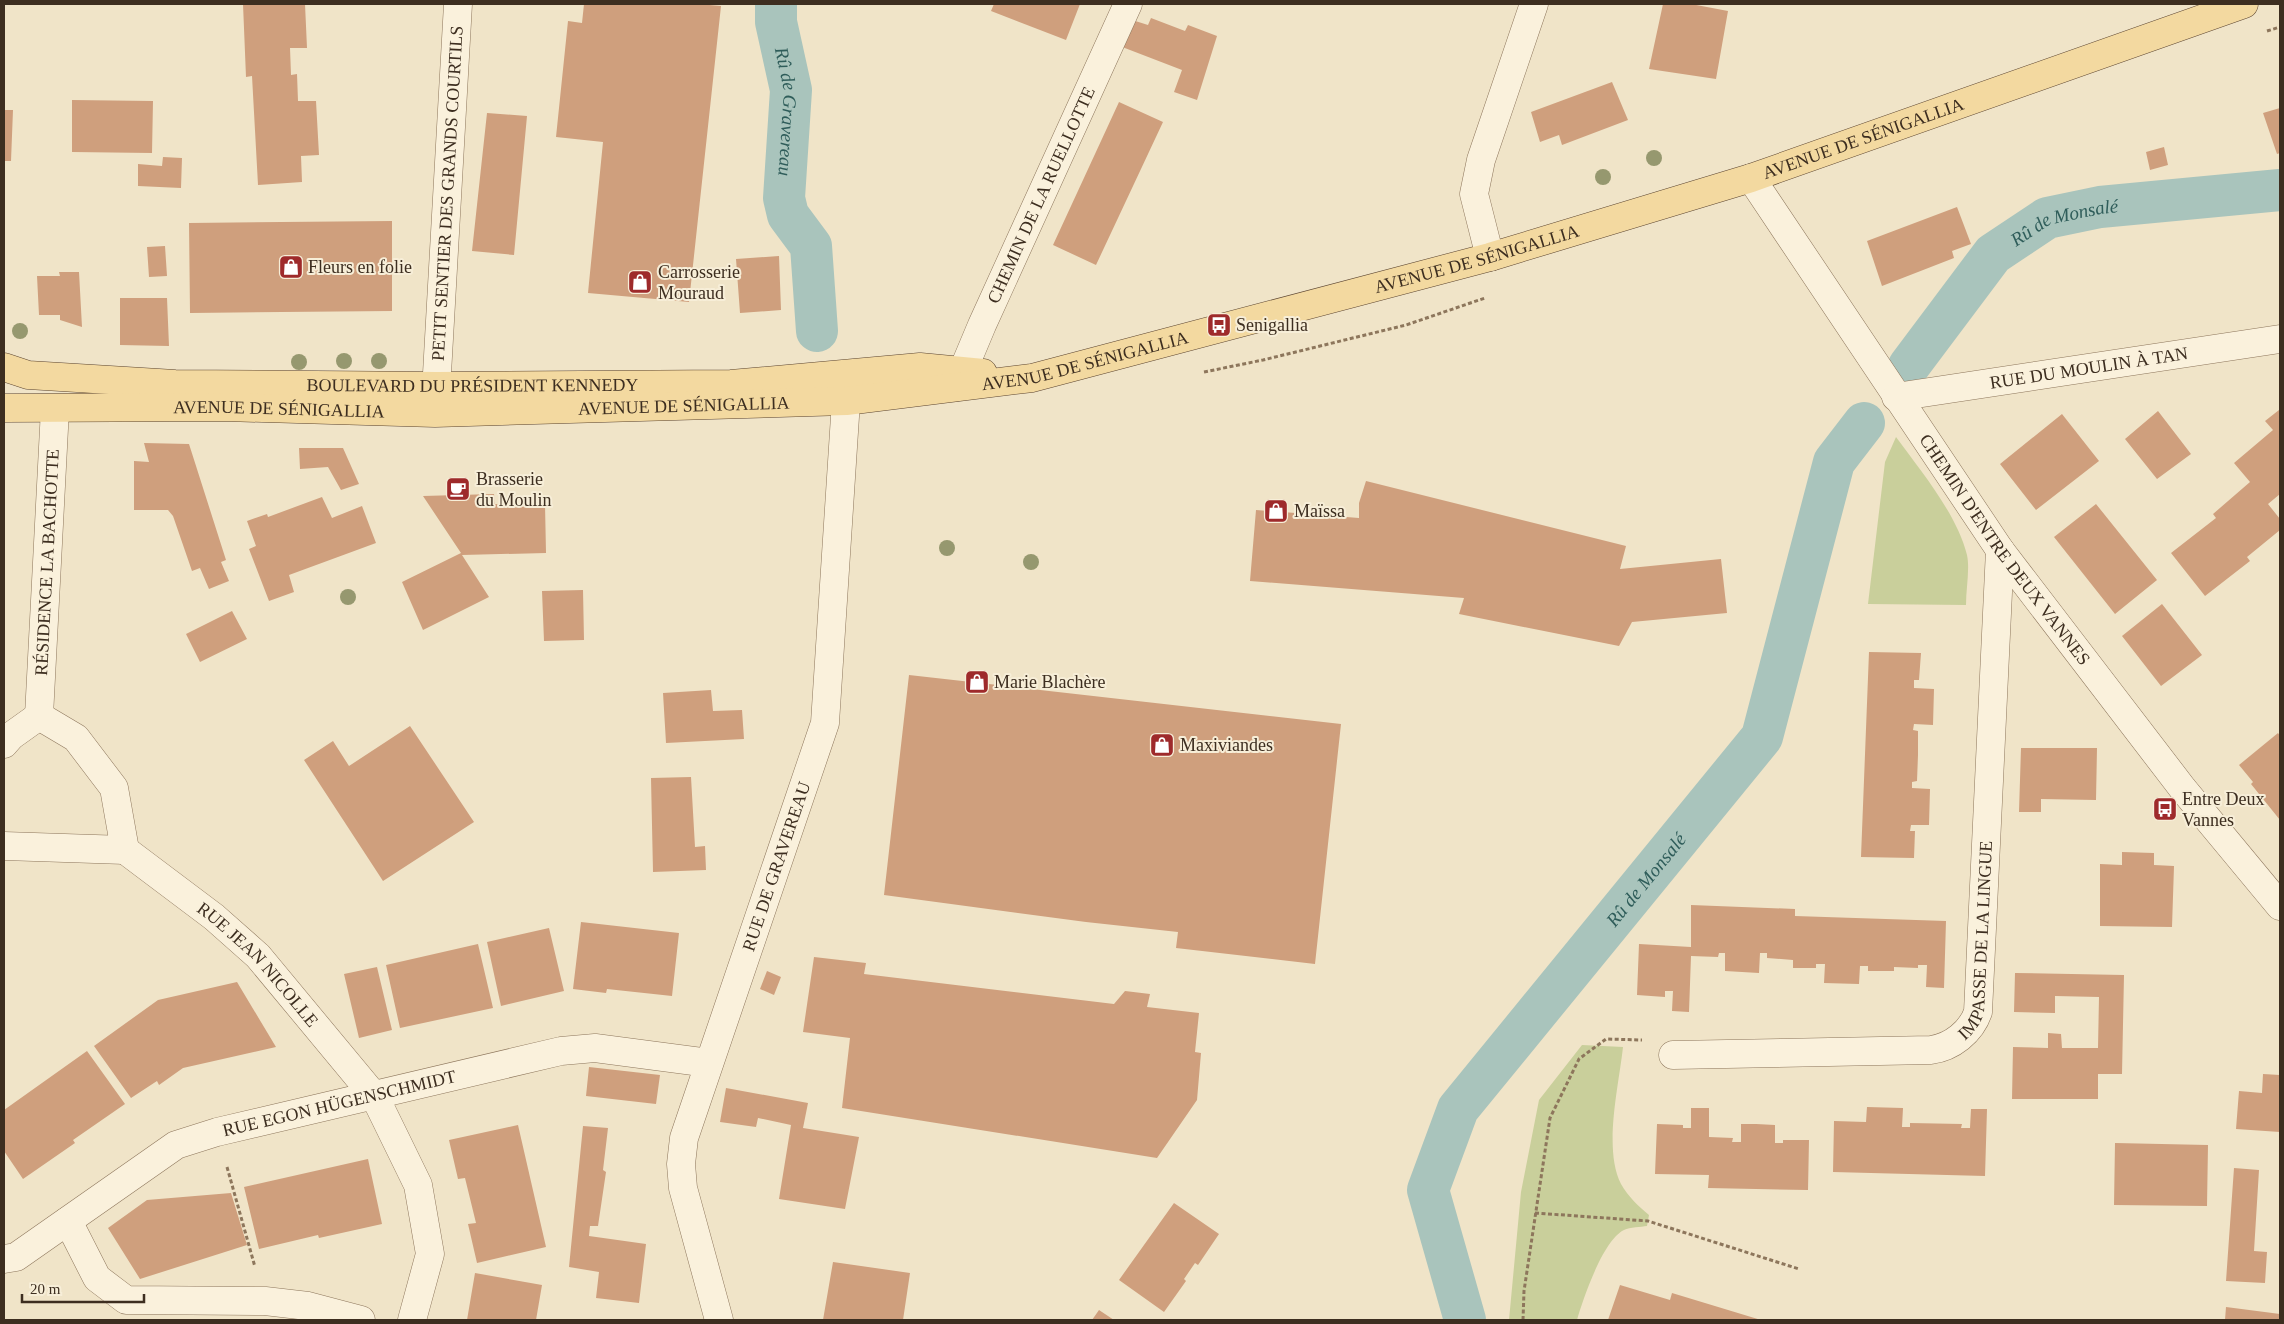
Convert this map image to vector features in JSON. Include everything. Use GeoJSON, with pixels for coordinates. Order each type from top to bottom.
{"type":"FeatureCollection","features":[{"type":"Feature","properties":{"kind":"main road","name":"AVENUE DE SÉNIGALLIA"},"geometry":{"type":"LineString","coordinates":[[1032,378],[1490,257],[1751,178],[2244,4]]}},
{"type":"Feature","properties":{"kind":"main road","name":"BOULEVARD DU PRÉSIDENT KENNEDY"},"geometry":{"type":"LineString","coordinates":[[4,367],[28,375],[175,384],[437,386],[731,384],[920,367],[960,379],[1032,378]]}},
{"type":"Feature","properties":{"kind":"main road","name":"AVENUE DE SÉNIGALLIA"},"geometry":{"type":"LineString","coordinates":[[4,408],[225,407],[435,413],[846,401],[960,379]]}},
{"type":"Feature","properties":{"kind":"street","name":"PETIT SENTIER DES GRANDS COURTILS"},"geometry":{"type":"LineString","coordinates":[[435,413],[458,4]]}},
{"type":"Feature","properties":{"kind":"street","name":"CHEMIN DE LA RUELLOTTE"},"geometry":{"type":"LineString","coordinates":[[960,379],[986,316],[1128,4]]}},
{"type":"Feature","properties":{"kind":"street"},"geometry":{"type":"LineString","coordinates":[[1490,257],[1474,194],[1481,160],[1534,4]]}},
{"type":"Feature","properties":{"kind":"street","name":"CHEMIN D'ENTRE DEUX VANNES"},"geometry":{"type":"LineString","coordinates":[[1751,178],[2000,550],[2183,789],[2280,906]]}},
{"type":"Feature","properties":{"kind":"street","name":"RUE DU MOULIN À TAN"},"geometry":{"type":"LineString","coordinates":[[1896,397],[2280,339]]}},
{"type":"Feature","properties":{"kind":"street","name":"RUE DE GRAVEREAU"},"geometry":{"type":"LineString","coordinates":[[719,1320],[683,1188],[681,1164],[684,1138],[825,723],[846,401]]}},
{"type":"Feature","properties":{"kind":"street","name":"RÉSIDENCE LA BACHOTTE"},"geometry":{"type":"LineString","coordinates":[[39,716],[55,409]]}},
{"type":"Feature","properties":{"kind":"street","name":"IMPASSE DE LA LINGUE"},"geometry":{"type":"LineString","coordinates":[[1673,1055],[1941,1049],[1955,1042],[1975,1021],[1978,1012],[2000,550]]}},
{"type":"Feature","properties":{"kind":"street"},"geometry":{"type":"LineString","coordinates":[[4,744],[10,736],[39,716],[76,738],[114,788],[125,850],[4,846]]}},
{"type":"Feature","properties":{"kind":"street","name":"RUE JEAN NICOLLE"},"geometry":{"type":"LineString","coordinates":[[125,850],[214,917],[258,956],[375,1097],[418,1186],[430,1254],[412,1320]]}},
{"type":"Feature","properties":{"kind":"street","name":"RUE EGON HÜGENSCHMIDT"},"geometry":{"type":"LineString","coordinates":[[4,1259],[16,1257],[176,1144],[218,1132],[375,1097],[570,1050],[595,1048],[709,1063]]}},
{"type":"Feature","properties":{"kind":"street"},"geometry":{"type":"LineString","coordinates":[[68,1221],[97,1278],[126,1300],[265,1301],[308,1306],[361,1320]]}},
{"type":"Feature","properties":{"kind":"path"},"geometry":{"type":"LineString","coordinates":[[1523,1320],[1524,1290],[1550,1118],[1579,1059],[1606,1039],[1660,1041],[1673,1055]]}},
{"type":"Feature","properties":{"kind":"path"},"geometry":{"type":"LineString","coordinates":[[218,1132],[265,1301]]}},
{"type":"Feature","properties":{"kind":"path"},"geometry":{"type":"LineString","coordinates":[[1535,1214],[1648,1221],[1799,1269]]}},
{"type":"Feature","properties":{"kind":"green space"},"geometry":{"type":"Polygon","coordinates":[[[1896,437],[1937,493],[1962,540],[1968,561],[1966,605],[1868,604],[1885,462],[1896,437]]]}},
{"type":"Feature","properties":{"kind":"green space"},"geometry":{"type":"Polygon","coordinates":[[[1582,1045],[1623,1047],[1614,1117],[1613,1153],[1621,1184],[1634,1201],[1649,1215],[1647,1226],[1624,1230],[1609,1245],[1595,1271],[1577,1320],[1509,1320],[1521,1192],[1539,1100],[1582,1045]]]}},
{"type":"Feature","properties":{"kind":"building"},"geometry":{"type":"Polygon","coordinates":[[[243,4],[305,4],[307,48],[290,48],[291,75],[297,74],[298,101],[316,101],[319,155],[301,156],[302,182],[258,185],[252,76],[246,77],[243,4]]]}},
{"type":"Feature","properties":{"kind":"building"},"geometry":{"type":"Polygon","coordinates":[[[584,4],[698,4],[721,6],[689,302],[588,293],[603,142],[556,137],[568,21],[582,23],[584,4]]]}},
{"type":"Feature","properties":{"kind":"building"},"geometry":{"type":"Polygon","coordinates":[[[994,4],[1080,4],[1066,40],[991,11],[994,4]]]}},
{"type":"Feature","properties":{"kind":"building"},"geometry":{"type":"Polygon","coordinates":[[[1663,4],[1691,4],[1728,11],[1716,79],[1649,69],[1663,4]]]}},
{"type":"Feature","properties":{"kind":"building"},"geometry":{"type":"Polygon","coordinates":[[[1151,18],[1185,31],[1188,25],[1217,36],[1197,100],[1174,92],[1182,70],[1117,45],[1129,19],[1148,25],[1151,18]]]}},
{"type":"Feature","properties":{"kind":"building"},"geometry":{"type":"Polygon","coordinates":[[[1612,82],[1628,120],[1562,145],[1559,135],[1540,142],[1531,112],[1612,82]]]}},
{"type":"Feature","properties":{"kind":"building"},"geometry":{"type":"Polygon","coordinates":[[[72,100],[153,101],[152,153],[72,152],[72,100]]]}},
{"type":"Feature","properties":{"kind":"building"},"geometry":{"type":"Polygon","coordinates":[[[1119,102],[1163,122],[1096,265],[1053,245],[1119,102]]]}},
{"type":"Feature","properties":{"kind":"building"},"geometry":{"type":"Polygon","coordinates":[[[2280,108],[2280,153],[2277,154],[2263,113],[2280,108]]]}},
{"type":"Feature","properties":{"kind":"building"},"geometry":{"type":"Polygon","coordinates":[[[4,110],[13,110],[11,161],[4,161],[4,110]]]}},
{"type":"Feature","properties":{"kind":"building"},"geometry":{"type":"Polygon","coordinates":[[[487,113],[527,116],[514,255],[472,251],[487,113]]]}},
{"type":"Feature","properties":{"kind":"building"},"geometry":{"type":"Polygon","coordinates":[[[2164,147],[2168,165],[2150,170],[2146,152],[2164,147]]]}},
{"type":"Feature","properties":{"kind":"building"},"geometry":{"type":"Polygon","coordinates":[[[163,157],[182,158],[181,188],[138,186],[138,164],[162,166],[163,157]]]}},
{"type":"Feature","properties":{"kind":"building"},"geometry":{"type":"Polygon","coordinates":[[[1957,207],[1971,244],[1952,251],[1954,258],[1882,286],[1867,241],[1957,207]]]}},
{"type":"Feature","properties":{"kind":"building","name":"Fleurs en folie"},"geometry":{"type":"Polygon","coordinates":[[[392,221],[392,311],[190,313],[189,223],[392,221]]]}},
{"type":"Feature","properties":{"kind":"building"},"geometry":{"type":"Polygon","coordinates":[[[165,246],[167,276],[149,277],[147,247],[165,246]]]}},
{"type":"Feature","properties":{"kind":"building"},"geometry":{"type":"Polygon","coordinates":[[[779,256],[781,310],[740,313],[736,259],[779,256]]]}},
{"type":"Feature","properties":{"kind":"building"},"geometry":{"type":"Polygon","coordinates":[[[59,272],[79,272],[82,327],[60,320],[60,315],[39,315],[37,276],[60,276],[59,272]]]}},
{"type":"Feature","properties":{"kind":"building"},"geometry":{"type":"Polygon","coordinates":[[[120,298],[167,298],[169,346],[120,345],[120,298]]]}},
{"type":"Feature","properties":{"kind":"building"},"geometry":{"type":"Polygon","coordinates":[[[2279,410],[2280,494],[2268,504],[2280,519],[2280,530],[2247,557],[2250,561],[2205,596],[2171,553],[2216,518],[2213,514],[2250,482],[2234,463],[2273,430],[2265,421],[2279,410]]]}},
{"type":"Feature","properties":{"kind":"building"},"geometry":{"type":"Polygon","coordinates":[[[2158,411],[2191,454],[2157,479],[2125,439],[2158,411]]]}},
{"type":"Feature","properties":{"kind":"building"},"geometry":{"type":"Polygon","coordinates":[[[2062,414],[2099,461],[2036,510],[2000,464],[2062,414]]]}},
{"type":"Feature","properties":{"kind":"building"},"geometry":{"type":"Polygon","coordinates":[[[144,443],[189,444],[226,560],[221,562],[229,581],[209,589],[200,568],[192,571],[173,516],[168,510],[134,510],[134,461],[149,462],[144,443]]]}},
{"type":"Feature","properties":{"kind":"building"},"geometry":{"type":"Polygon","coordinates":[[[299,448],[343,448],[359,484],[341,490],[328,467],[300,469],[299,448]]]}},
{"type":"Feature","properties":{"kind":"building"},"geometry":{"type":"Polygon","coordinates":[[[1366,481],[1626,546],[1620,569],[1721,559],[1727,613],[1632,622],[1619,646],[1459,614],[1464,598],[1250,581],[1256,510],[1359,518],[1359,503],[1366,481]]]}},
{"type":"Feature","properties":{"kind":"building"},"geometry":{"type":"Polygon","coordinates":[[[494,494],[495,504],[545,504],[546,553],[462,555],[489,597],[423,630],[402,582],[461,553],[423,496],[494,494]]]}},
{"type":"Feature","properties":{"kind":"building"},"geometry":{"type":"Polygon","coordinates":[[[322,497],[332,518],[362,506],[376,543],[289,575],[294,592],[269,601],[249,549],[256,546],[247,521],[267,514],[268,517],[322,497]]]}},
{"type":"Feature","properties":{"kind":"building"},"geometry":{"type":"Polygon","coordinates":[[[2096,504],[2157,580],[2115,614],[2054,537],[2096,504]]]}},
{"type":"Feature","properties":{"kind":"building"},"geometry":{"type":"Polygon","coordinates":[[[583,590],[584,640],[544,641],[542,591],[583,590]]]}},
{"type":"Feature","properties":{"kind":"building"},"geometry":{"type":"Polygon","coordinates":[[[2162,604],[2202,655],[2161,686],[2122,636],[2162,604]]]}},
{"type":"Feature","properties":{"kind":"building"},"geometry":{"type":"Polygon","coordinates":[[[232,611],[247,639],[200,662],[186,634],[232,611]]]}},
{"type":"Feature","properties":{"kind":"building"},"geometry":{"type":"Polygon","coordinates":[[[1869,652],[1921,653],[1919,680],[1914,680],[1914,688],[1934,689],[1933,725],[1914,724],[1913,730],[1918,731],[1918,755],[1917,781],[1912,782],[1912,788],[1930,789],[1929,825],[1911,825],[1910,831],[1915,831],[1914,858],[1861,857],[1869,652]]]}},
{"type":"Feature","properties":{"kind":"building"},"geometry":{"type":"Polygon","coordinates":[[[909,675],[1341,724],[1315,964],[1176,948],[1178,932],[1086,922],[884,895],[909,675]]]}},
{"type":"Feature","properties":{"kind":"building"},"geometry":{"type":"Polygon","coordinates":[[[711,690],[713,711],[742,710],[744,739],[666,743],[663,693],[711,690]]]}},
{"type":"Feature","properties":{"kind":"building"},"geometry":{"type":"Polygon","coordinates":[[[410,726],[474,822],[383,881],[304,760],[333,741],[349,766],[410,726]]]}},
{"type":"Feature","properties":{"kind":"building"},"geometry":{"type":"Polygon","coordinates":[[[2278,733],[2280,736],[2280,820],[2251,784],[2253,782],[2239,765],[2278,733]]]}},
{"type":"Feature","properties":{"kind":"building"},"geometry":{"type":"Polygon","coordinates":[[[2021,748],[2097,748],[2096,800],[2041,799],[2041,812],[2019,812],[2021,748]]]}},
{"type":"Feature","properties":{"kind":"building"},"geometry":{"type":"Polygon","coordinates":[[[691,777],[695,847],[705,846],[706,870],[653,872],[651,778],[691,777]]]}},
{"type":"Feature","properties":{"kind":"building"},"geometry":{"type":"Polygon","coordinates":[[[2122,852],[2154,853],[2154,865],[2174,866],[2172,927],[2100,926],[2100,864],[2122,865],[2122,852]]]}},
{"type":"Feature","properties":{"kind":"building"},"geometry":{"type":"Polygon","coordinates":[[[1691,905],[1795,909],[1795,916],[1946,921],[1944,988],[1926,987],[1927,965],[1918,965],[1918,968],[1894,967],[1894,971],[1868,971],[1868,966],[1860,966],[1859,984],[1824,983],[1825,964],[1816,964],[1816,968],[1793,968],[1793,960],[1767,958],[1767,953],[1760,953],[1759,973],[1725,971],[1725,953],[1719,953],[1718,957],[1691,956],[1689,1012],[1672,1011],[1673,991],[1665,991],[1665,997],[1637,995],[1639,944],[1691,947],[1691,905]]]}},
{"type":"Feature","properties":{"kind":"building"},"geometry":{"type":"Polygon","coordinates":[[[581,922],[679,933],[672,996],[607,989],[606,993],[573,989],[581,922]]]}},
{"type":"Feature","properties":{"kind":"building"},"geometry":{"type":"Polygon","coordinates":[[[549,928],[564,991],[501,1006],[487,942],[549,928]]]}},
{"type":"Feature","properties":{"kind":"building"},"geometry":{"type":"Polygon","coordinates":[[[478,944],[493,1008],[400,1028],[386,965],[478,944]]]}},
{"type":"Feature","properties":{"kind":"building"},"geometry":{"type":"Polygon","coordinates":[[[814,957],[866,963],[864,974],[1114,1004],[1125,991],[1150,994],[1147,1007],[1199,1013],[1195,1052],[1201,1053],[1197,1100],[1157,1158],[842,1108],[850,1038],[803,1032],[814,957]]]}},
{"type":"Feature","properties":{"kind":"building"},"geometry":{"type":"Polygon","coordinates":[[[377,967],[392,1030],[359,1038],[344,974],[377,967]]]}},
{"type":"Feature","properties":{"kind":"building"},"geometry":{"type":"Polygon","coordinates":[[[767,971],[781,977],[774,995],[760,989],[767,971]]]}},
{"type":"Feature","properties":{"kind":"building"},"geometry":{"type":"Polygon","coordinates":[[[2015,973],[2124,975],[2122,1074],[2098,1074],[2098,1099],[2012,1099],[2013,1047],[2048,1048],[2048,1033],[2061,1034],[2062,1048],[2098,1048],[2099,997],[2055,996],[2055,1013],[2014,1012],[2015,973]]]}},
{"type":"Feature","properties":{"kind":"building"},"geometry":{"type":"Polygon","coordinates":[[[237,982],[276,1047],[183,1068],[159,1085],[157,1081],[131,1098],[94,1046],[158,1000],[237,982]]]}},
{"type":"Feature","properties":{"kind":"building"},"geometry":{"type":"Polygon","coordinates":[[[87,1051],[125,1104],[73,1140],[75,1143],[23,1179],[4,1151],[4,1110],[87,1051]]]}},
{"type":"Feature","properties":{"kind":"building"},"geometry":{"type":"Polygon","coordinates":[[[589,1067],[660,1075],[656,1104],[586,1096],[589,1067]]]}},
{"type":"Feature","properties":{"kind":"building"},"geometry":{"type":"Polygon","coordinates":[[[2263,1074],[2280,1075],[2280,1132],[2236,1129],[2239,1091],[2262,1093],[2263,1074]]]}},
{"type":"Feature","properties":{"kind":"building"},"geometry":{"type":"Polygon","coordinates":[[[726,1088],[808,1103],[803,1128],[859,1137],[845,1209],[779,1199],[791,1125],[758,1118],[756,1127],[720,1122],[726,1088]]]}},
{"type":"Feature","properties":{"kind":"building"},"geometry":{"type":"Polygon","coordinates":[[[1867,1107],[1903,1108],[1902,1127],[1910,1127],[1910,1123],[1962,1124],[1961,1128],[1970,1128],[1971,1109],[1987,1109],[1985,1176],[1833,1172],[1834,1121],[1866,1122],[1867,1107]]]}},
{"type":"Feature","properties":{"kind":"building"},"geometry":{"type":"Polygon","coordinates":[[[1691,1108],[1709,1108],[1709,1137],[1733,1138],[1732,1142],[1741,1142],[1741,1124],[1756,1124],[1775,1125],[1775,1143],[1783,1143],[1783,1140],[1809,1140],[1808,1190],[1708,1188],[1709,1175],[1655,1174],[1657,1124],[1683,1125],[1683,1128],[1691,1128],[1691,1108]]]}},
{"type":"Feature","properties":{"kind":"building"},"geometry":{"type":"Polygon","coordinates":[[[518,1125],[546,1247],[477,1263],[468,1224],[476,1223],[465,1178],[458,1179],[449,1140],[518,1125]]]}},
{"type":"Feature","properties":{"kind":"building"},"geometry":{"type":"Polygon","coordinates":[[[583,1126],[608,1128],[603,1170],[606,1172],[598,1226],[590,1226],[589,1236],[646,1244],[639,1303],[596,1298],[599,1272],[569,1267],[583,1126]]]}},
{"type":"Feature","properties":{"kind":"building"},"geometry":{"type":"Polygon","coordinates":[[[2115,1143],[2208,1145],[2207,1206],[2114,1205],[2115,1143]]]}},
{"type":"Feature","properties":{"kind":"building"},"geometry":{"type":"Polygon","coordinates":[[[368,1159],[382,1224],[319,1238],[318,1235],[259,1249],[244,1187],[368,1159]]]}},
{"type":"Feature","properties":{"kind":"building"},"geometry":{"type":"Polygon","coordinates":[[[2234,1168],[2259,1170],[2254,1251],[2267,1252],[2265,1283],[2226,1281],[2234,1168]]]}},
{"type":"Feature","properties":{"kind":"building"},"geometry":{"type":"Polygon","coordinates":[[[231,1193],[247,1245],[140,1279],[108,1228],[147,1200],[231,1193]]]}},
{"type":"Feature","properties":{"kind":"building"},"geometry":{"type":"Polygon","coordinates":[[[1174,1203],[1219,1234],[1198,1265],[1195,1263],[1184,1279],[1186,1281],[1164,1312],[1119,1280],[1174,1203]]]}},
{"type":"Feature","properties":{"kind":"building"},"geometry":{"type":"Polygon","coordinates":[[[833,1262],[910,1273],[903,1320],[823,1320],[833,1262]]]}},
{"type":"Feature","properties":{"kind":"building"},"geometry":{"type":"Polygon","coordinates":[[[475,1273],[542,1285],[536,1320],[467,1320],[475,1273]]]}},
{"type":"Feature","properties":{"kind":"building"},"geometry":{"type":"Polygon","coordinates":[[[1620,1285],[1670,1300],[1672,1293],[1761,1320],[1608,1320],[1620,1285]]]}},
{"type":"Feature","properties":{"kind":"building"},"geometry":{"type":"Polygon","coordinates":[[[2226,1307],[2280,1314],[2280,1320],[2225,1320],[2226,1307]]]}},
{"type":"Feature","properties":{"kind":"building"},"geometry":{"type":"Polygon","coordinates":[[[1099,1310],[1114,1320],[1092,1320],[1099,1310]]]}},
{"type":"Feature","properties":{"kind":"waterway","name":"Rû de Gravereau"},"geometry":{"type":"LineString","coordinates":[[776,4],[776,22],[791,90],[784,198],[788,215],[811,246],[817,331]]}},
{"type":"Feature","properties":{"kind":"waterway","name":"Rû de Monsalé"},"geometry":{"type":"LineString","coordinates":[[1909,366],[1993,254],[2047,218],[2100,207],[2280,190]]}},
{"type":"Feature","properties":{"kind":"waterway","name":"Rû de Monsalé"},"geometry":{"type":"LineString","coordinates":[[1465,1320],[1428,1190],[1458,1109],[1762,737],[1834,462],[1864,423]]}},
{"type":"Feature","properties":{"kind":"place","name":"Fleurs en folie"},"geometry":{"type":"Point","coordinates":[291,267]}},
{"type":"Feature","properties":{"kind":"place","name":"Carrosserie Mouraud"},"geometry":{"type":"Point","coordinates":[640,282]}},
{"type":"Feature","properties":{"kind":"place","name":"Senigallia"},"geometry":{"type":"Point","coordinates":[1219,325]}},
{"type":"Feature","properties":{"kind":"place","name":"Brasserie du Moulin"},"geometry":{"type":"Point","coordinates":[458,489]}},
{"type":"Feature","properties":{"kind":"place","name":"Maïssa"},"geometry":{"type":"Point","coordinates":[1276,511]}},
{"type":"Feature","properties":{"kind":"place","name":"Marie Blachère"},"geometry":{"type":"Point","coordinates":[977,682]}},
{"type":"Feature","properties":{"kind":"place","name":"Maxiviandes"},"geometry":{"type":"Point","coordinates":[1162,745]}},
{"type":"Feature","properties":{"kind":"place","name":"Entre Deux Vannes"},"geometry":{"type":"Point","coordinates":[2165,809]}}]}
